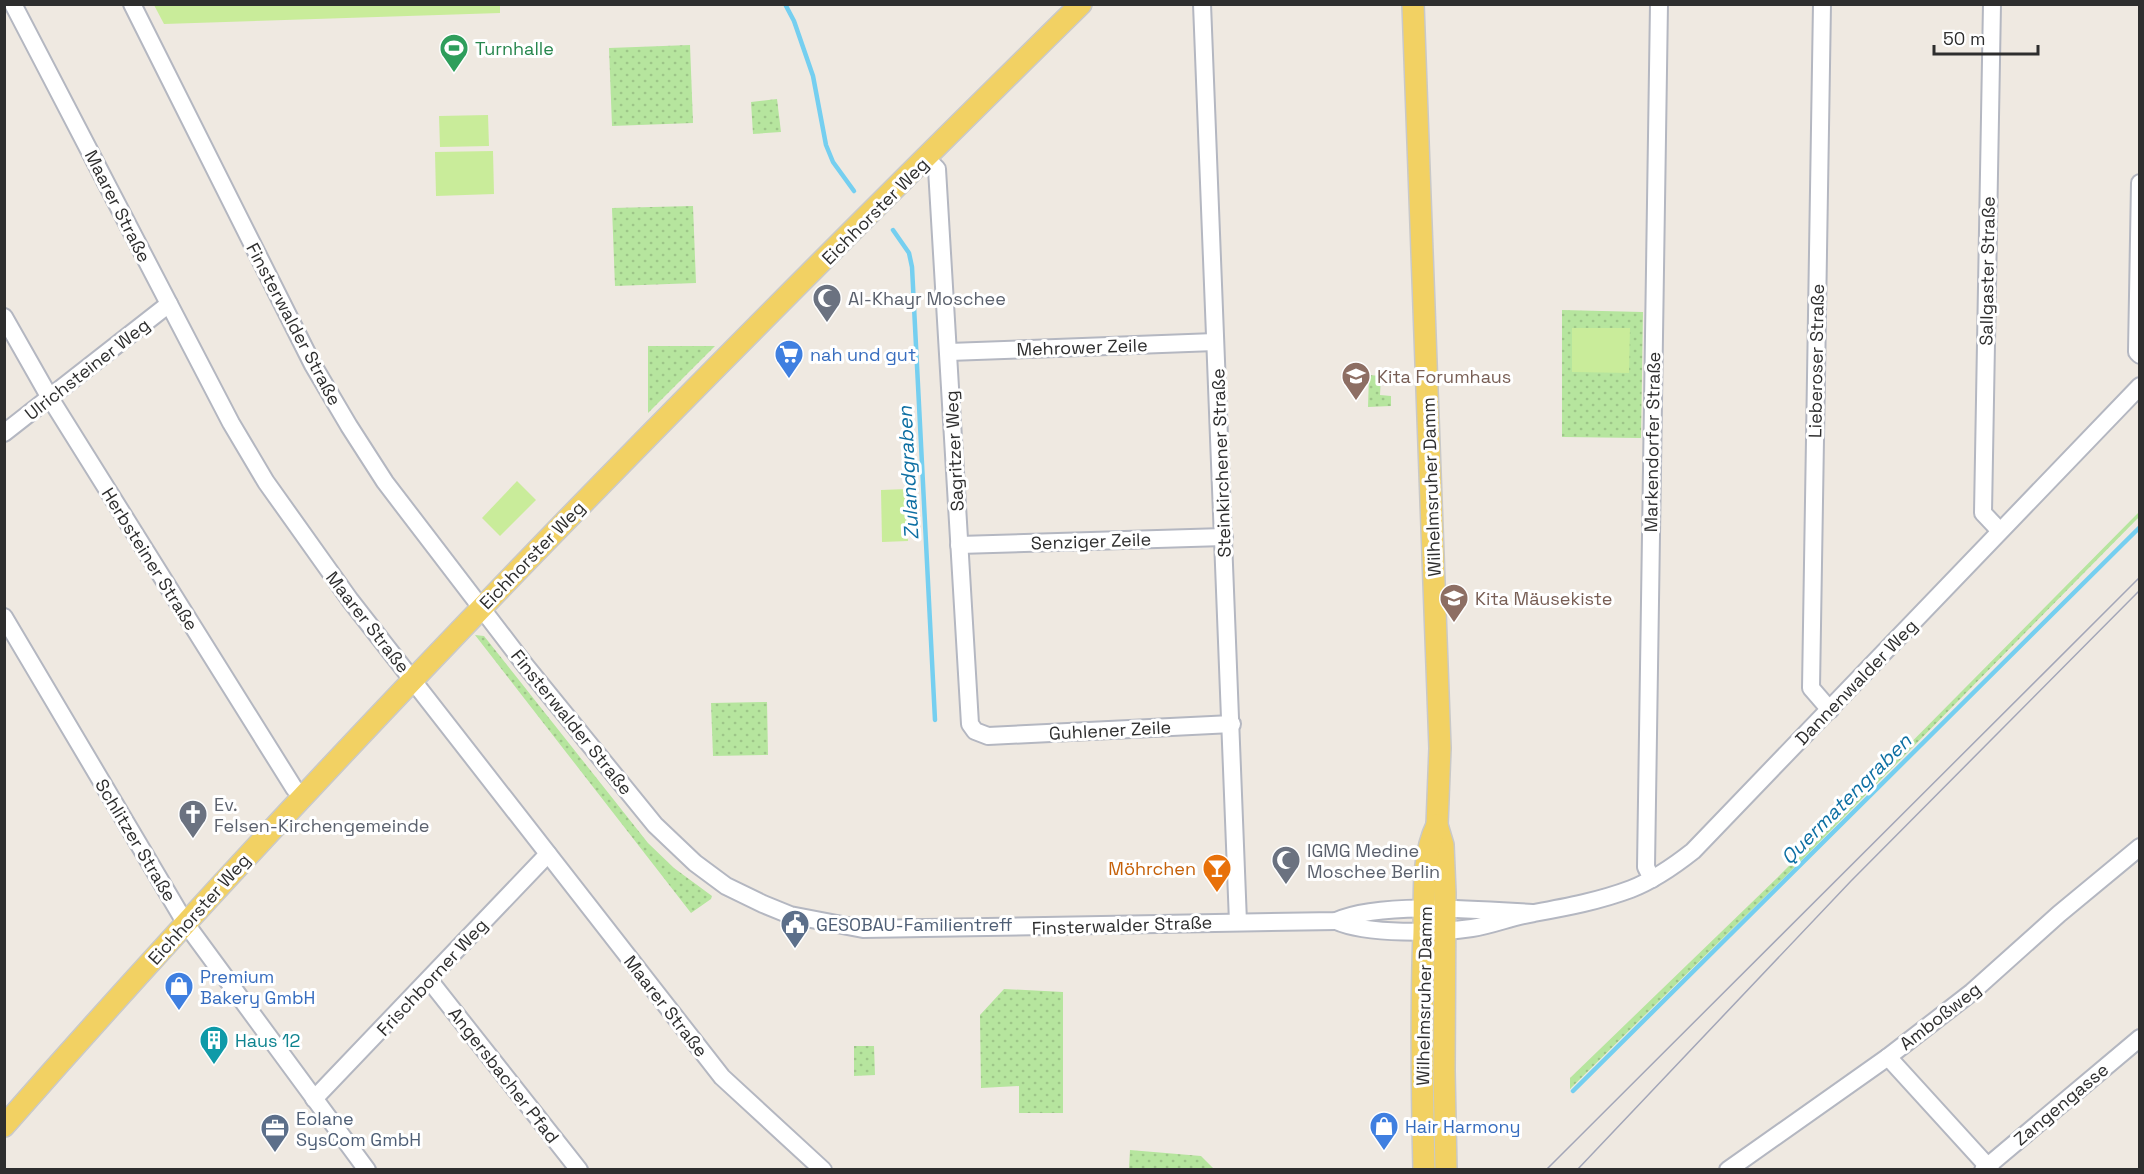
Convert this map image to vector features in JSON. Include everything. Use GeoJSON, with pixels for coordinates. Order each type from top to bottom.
{"type":"FeatureCollection","features":[{"type":"Feature","properties":{"kind":"main road","name":"Eichhorster Weg"},"geometry":{"type":"LineString","coordinates":[[8,1116],[302,796],[646,436],[1081,4]]}},
{"type":"Feature","properties":{"kind":"main road","name":"Wilhelmsruher Damm"},"geometry":{"type":"LineString","coordinates":[[1413,4],[1440,748],[1437,825],[1428,844],[1435,920],[1446,1170]]}},
{"type":"Feature","properties":{"kind":"main road","name":"Wilhelmsruher Damm"},"geometry":{"type":"LineString","coordinates":[[1424,1170],[1422,1037],[1435,920]]}},
{"type":"Feature","properties":{"kind":"street","name":"Maarer Straße"},"geometry":{"type":"LineString","coordinates":[[13,4],[231,423],[266,482],[350,600],[722,1077],[813,1167]]}},
{"type":"Feature","properties":{"kind":"street","name":"Finsterwalder Straße"},"geometry":{"type":"LineString","coordinates":[[132,4],[313,365],[385,482],[525,665],[655,825],[695,863],[726,886],[790,915],[863,930],[1336,921],[1349,915],[1435,920]]}},
{"type":"Feature","properties":{"kind":"street","name":"Steinkirchener Straße"},"geometry":{"type":"LineString","coordinates":[[1202,4],[1238,922]]}},
{"type":"Feature","properties":{"kind":"street","name":"Markendorfer Straße"},"geometry":{"type":"LineString","coordinates":[[1652,879],[1646,867],[1659,4]]}},
{"type":"Feature","properties":{"kind":"street","name":"Lieberoser Straße"},"geometry":{"type":"LineString","coordinates":[[1822,4],[1810,688],[1830,710]]}},
{"type":"Feature","properties":{"kind":"street","name":"Sallgaster Straße"},"geometry":{"type":"LineString","coordinates":[[1992,4],[1983,513],[2000,531]]}},
{"type":"Feature","properties":{"kind":"street","name":"Sagritzer Weg"},"geometry":{"type":"LineString","coordinates":[[927,159],[936,168],[970,724],[975,731],[988,736]]}},
{"type":"Feature","properties":{"kind":"street"},"geometry":{"type":"LineString","coordinates":[[2139,183],[2137,352],[2139,355]]}},
{"type":"Feature","properties":{"kind":"street","name":"Ulrichsteiner Weg"},"geometry":{"type":"LineString","coordinates":[[4,433],[169,304]]}},
{"type":"Feature","properties":{"kind":"street","name":"Herbsteiner Straße"},"geometry":{"type":"LineString","coordinates":[[4,317],[50,398],[288,778],[302,796]]}},
{"type":"Feature","properties":{"kind":"street","name":"Mehrower Zeile"},"geometry":{"type":"LineString","coordinates":[[949,352],[1215,342]]}},
{"type":"Feature","properties":{"kind":"street","name":"Dannenwalder Weg"},"geometry":{"type":"LineString","coordinates":[[1435,920],[1472,928],[1532,913],[1571,907],[1632,888],[1652,879],[1693,851],[2139,386]]}},
{"type":"Feature","properties":{"kind":"street","name":"Senziger Zeile"},"geometry":{"type":"LineString","coordinates":[[959,545],[1224,537]]}},
{"type":"Feature","properties":{"kind":"street","name":"Schlitzer Straße"},"geometry":{"type":"LineString","coordinates":[[4,617],[186,924],[366,1170]]}},
{"type":"Feature","properties":{"kind":"street","name":"Guhlener Zeile"},"geometry":{"type":"LineString","coordinates":[[988,736],[1232,724]]}},
{"type":"Feature","properties":{"kind":"street","name":"Amboßweg"},"geometry":{"type":"LineString","coordinates":[[1728,1170],[1888,1057],[2009,962],[2059,914],[2139,847]]}},
{"type":"Feature","properties":{"kind":"street","name":"Frischborner Weg"},"geometry":{"type":"LineString","coordinates":[[315,1099],[430,981],[548,854]]}},
{"type":"Feature","properties":{"kind":"street","name":"Angersbacher Pfad"},"geometry":{"type":"LineString","coordinates":[[430,981],[579,1170]]}},
{"type":"Feature","properties":{"kind":"street","name":"Zangengasse"},"geometry":{"type":"LineString","coordinates":[[1987,1168],[2139,1038]]}},
{"type":"Feature","properties":{"kind":"street"},"geometry":{"type":"LineString","coordinates":[[1888,1057],[1987,1168]]}},
{"type":"Feature","properties":{"kind":"green space"},"geometry":{"type":"Polygon","coordinates":[[[154,5],[500,5],[500,13],[164,24],[154,5]]]}},
{"type":"Feature","properties":{"kind":"green space"},"geometry":{"type":"Polygon","coordinates":[[[690,45],[693,123],[612,126],[609,48],[690,45]]]}},
{"type":"Feature","properties":{"kind":"green space"},"geometry":{"type":"Polygon","coordinates":[[[777,99],[781,132],[753,134],[751,102],[777,99]]]}},
{"type":"Feature","properties":{"kind":"green space"},"geometry":{"type":"Polygon","coordinates":[[[488,115],[489,146],[440,147],[439,116],[488,115]]]}},
{"type":"Feature","properties":{"kind":"green space"},"geometry":{"type":"Polygon","coordinates":[[[493,151],[494,194],[436,196],[435,152],[493,151]]]}},
{"type":"Feature","properties":{"kind":"green space"},"geometry":{"type":"Polygon","coordinates":[[[693,206],[696,283],[615,286],[612,208],[693,206]]]}},
{"type":"Feature","properties":{"kind":"green space"},"geometry":{"type":"Polygon","coordinates":[[[1562,310],[1643,312],[1641,438],[1562,437],[1562,310]]]}},
{"type":"Feature","properties":{"kind":"green space"},"geometry":{"type":"Polygon","coordinates":[[[1572,328],[1630,328],[1629,373],[1572,372],[1572,328]]]}},
{"type":"Feature","properties":{"kind":"green space"},"geometry":{"type":"Polygon","coordinates":[[[648,346],[715,346],[648,413],[648,346]]]}},
{"type":"Feature","properties":{"kind":"green space"},"geometry":{"type":"Polygon","coordinates":[[[1369,375],[1381,376],[1380,395],[1391,396],[1391,406],[1368,407],[1369,375]]]}},
{"type":"Feature","properties":{"kind":"green space"},"geometry":{"type":"Polygon","coordinates":[[[517,481],[536,500],[500,536],[482,518],[517,481]]]}},
{"type":"Feature","properties":{"kind":"green space"},"geometry":{"type":"Polygon","coordinates":[[[907,489],[908,541],[882,542],[881,490],[907,489]]]}},
{"type":"Feature","properties":{"kind":"green space"},"geometry":{"type":"Polygon","coordinates":[[[2139,512],[2139,517],[1792,870],[1570,1089],[1570,1078],[1778,877],[2139,512]]]}},
{"type":"Feature","properties":{"kind":"green space"},"geometry":{"type":"Polygon","coordinates":[[[475,635],[484,636],[648,843],[674,868],[712,896],[711,899],[691,913],[475,635]]]}},
{"type":"Feature","properties":{"kind":"green space"},"geometry":{"type":"Polygon","coordinates":[[[767,702],[768,755],[713,756],[711,703],[767,702]]]}},
{"type":"Feature","properties":{"kind":"green space"},"geometry":{"type":"Polygon","coordinates":[[[1004,989],[1063,992],[1063,1113],[1019,1113],[1019,1086],[981,1088],[980,1015],[1004,989]]]}},
{"type":"Feature","properties":{"kind":"green space"},"geometry":{"type":"Polygon","coordinates":[[[854,1046],[874,1046],[875,1075],[854,1076],[854,1046]]]}},
{"type":"Feature","properties":{"kind":"green space"},"geometry":{"type":"Polygon","coordinates":[[[1130,1150],[1201,1156],[1214,1169],[1129,1169],[1130,1150]]]}},
{"type":"Feature","properties":{"kind":"waterway","name":"Zulandgraben"},"geometry":{"type":"LineString","coordinates":[[785,4],[794,21],[813,76],[826,145],[833,162],[854,191]]}},
{"type":"Feature","properties":{"kind":"waterway","name":"Zulandgraben"},"geometry":{"type":"LineString","coordinates":[[893,230],[909,253],[912,267],[935,720]]}},
{"type":"Feature","properties":{"kind":"waterway","name":"Quermatengraben"},"geometry":{"type":"LineString","coordinates":[[1573,1091],[2140,527]]}},
{"type":"Feature","properties":{"kind":"tram line"},"geometry":{"type":"LineString","coordinates":[[1546,1170],[2140,577]]}},
{"type":"Feature","properties":{"kind":"tram line"},"geometry":{"type":"LineString","coordinates":[[1577,1170],[1851,881],[2140,590]]}},
{"type":"Feature","properties":{"kind":"place","name":"Turnhalle"},"geometry":{"type":"Point","coordinates":[454,74]}},
{"type":"Feature","properties":{"kind":"place","name":"Al-Khayr Moschee"},"geometry":{"type":"Point","coordinates":[827,324]}},
{"type":"Feature","properties":{"kind":"place","name":"nah und gut"},"geometry":{"type":"Point","coordinates":[789,380]}},
{"type":"Feature","properties":{"kind":"place","name":"Kita Forumhaus"},"geometry":{"type":"Point","coordinates":[1356,402]}},
{"type":"Feature","properties":{"kind":"place","name":"Kita Mäusekiste"},"geometry":{"type":"Point","coordinates":[1454,624]}},
{"type":"Feature","properties":{"kind":"place","name":"Ev. Felsen-Kirchengemeinde"},"geometry":{"type":"Point","coordinates":[193,840]}},
{"type":"Feature","properties":{"kind":"place","name":"IGMG Medine Moschee Berlin"},"geometry":{"type":"Point","coordinates":[1286,886]}},
{"type":"Feature","properties":{"kind":"place","name":"Möhrchen"},"geometry":{"type":"Point","coordinates":[1217,894]}},
{"type":"Feature","properties":{"kind":"place","name":"GESOBAU-Familientreff"},"geometry":{"type":"Point","coordinates":[795,950]}},
{"type":"Feature","properties":{"kind":"place","name":"Premium Bakery GmbH"},"geometry":{"type":"Point","coordinates":[179,1012]}},
{"type":"Feature","properties":{"kind":"place","name":"Haus 12"},"geometry":{"type":"Point","coordinates":[214,1066]}},
{"type":"Feature","properties":{"kind":"place","name":"Hair Harmony"},"geometry":{"type":"Point","coordinates":[1384,1152]}},
{"type":"Feature","properties":{"kind":"place","name":"Eolane SysCom GmbH"},"geometry":{"type":"Point","coordinates":[275,1154]}}]}
